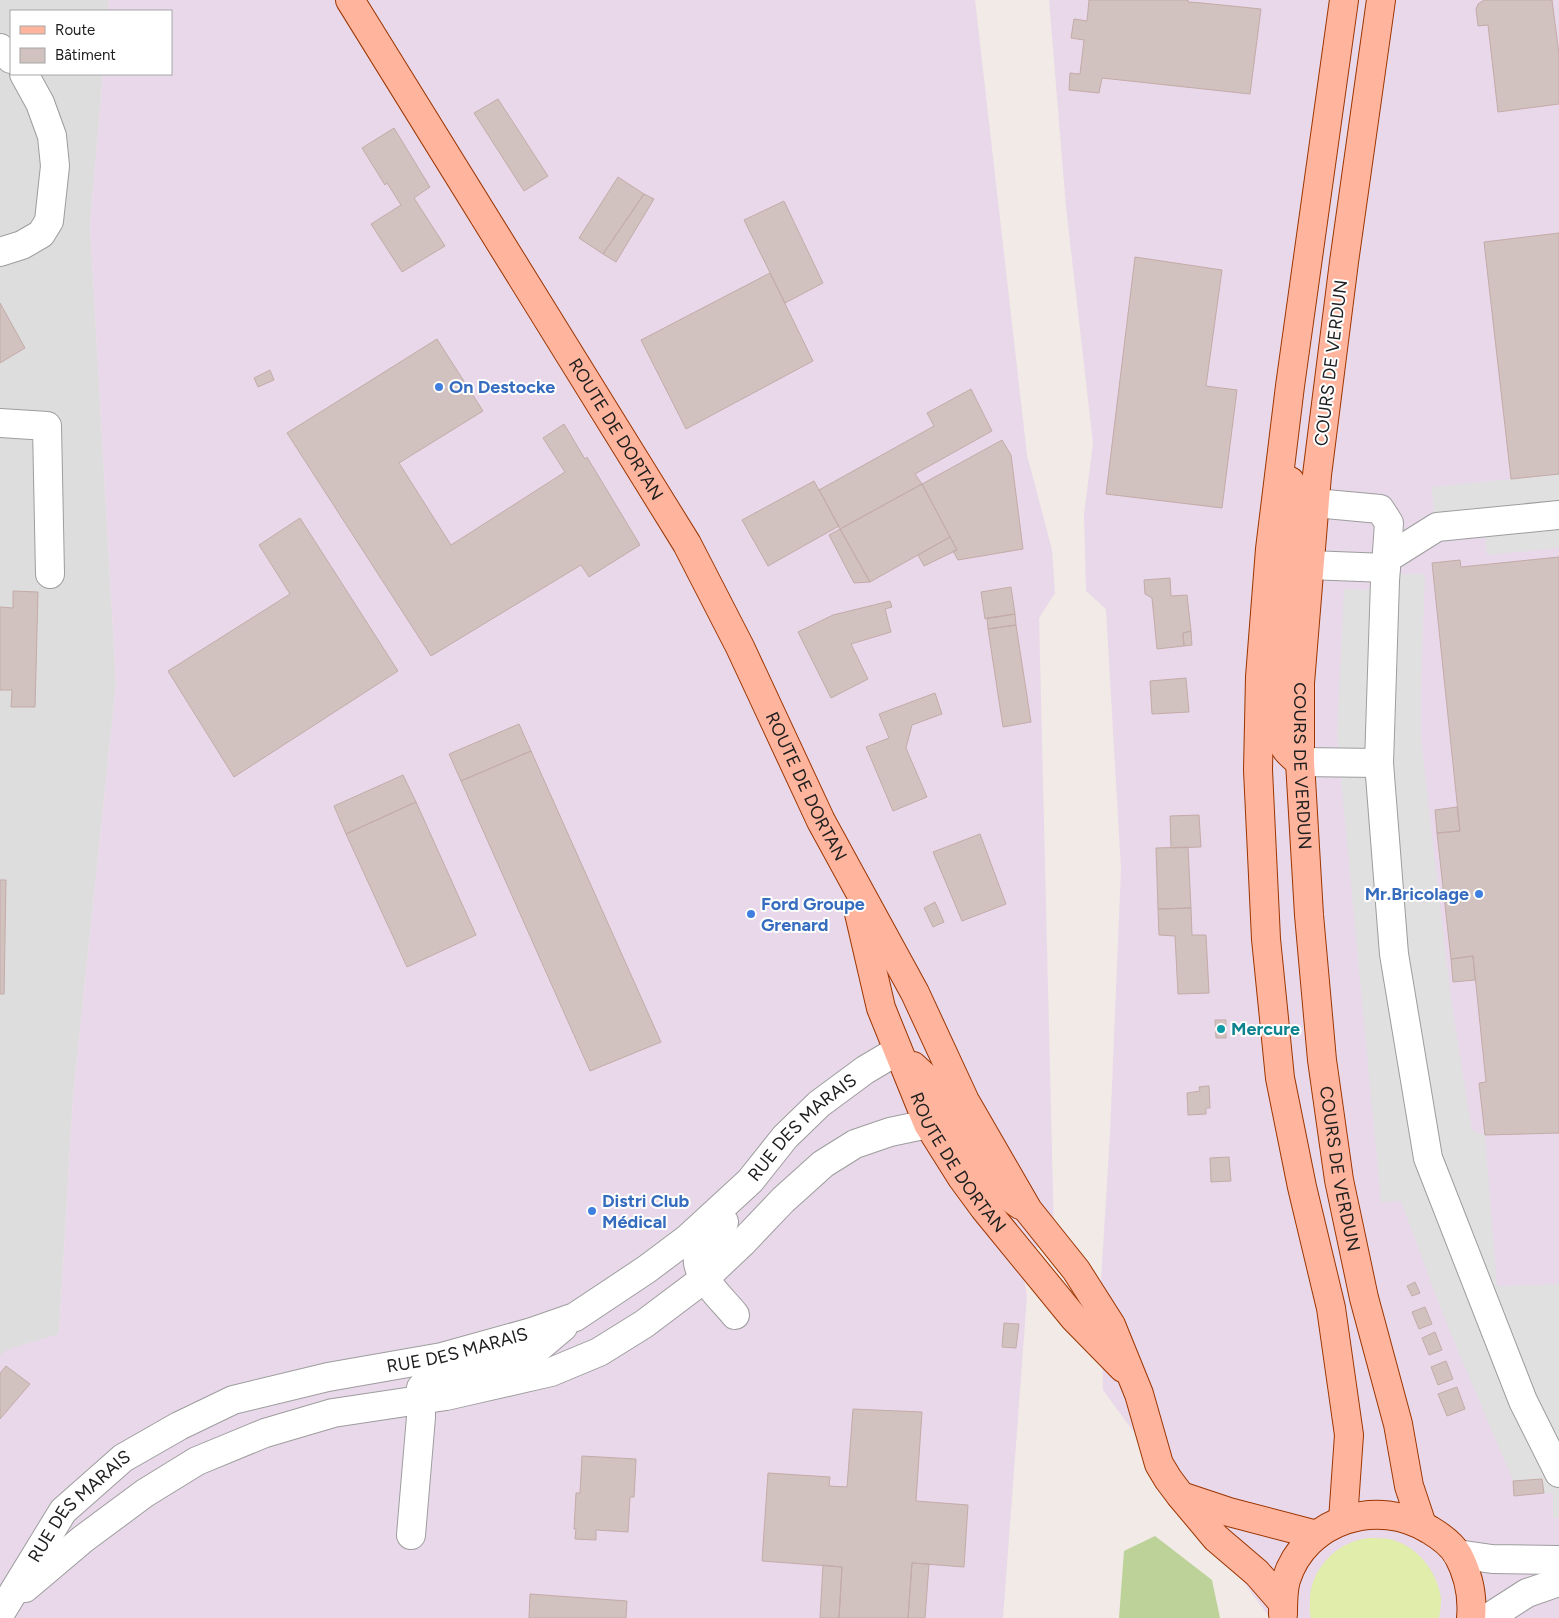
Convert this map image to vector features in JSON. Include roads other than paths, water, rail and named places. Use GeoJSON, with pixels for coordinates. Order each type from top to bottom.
{"type":"FeatureCollection","features":[{"type":"Feature","properties":{"kind":"main road","name":"ROUTE DE DORTAN"},"geometry":{"type":"LineString","coordinates":[[350,0],[686,544],[740,648],[821,821],[915,993],[965,1101],[1028,1210],[1076,1270],[1111,1325],[1146,1413],[1159,1464],[1180,1495],[1216,1538],[1257,1574],[1283,1610]]}},
{"type":"Feature","properties":{"kind":"main road","name":"COURS DE VERDUN"},"geometry":{"type":"LineString","coordinates":[[1342,1520],[1349,1435],[1331,1308],[1302,1187],[1280,1078],[1266,939],[1258,770],[1260,677],[1270,549],[1290,386],[1344,0]]}},
{"type":"Feature","properties":{"kind":"main road","name":"COURS DE VERDUN"},"geometry":{"type":"LineString","coordinates":[[1381,0],[1344,262],[1317,474],[1300,683],[1300,762],[1309,915],[1322,1060],[1339,1180],[1364,1298],[1398,1424],[1409,1486],[1422,1525]]}},
{"type":"Feature","properties":{"kind":"main road"},"geometry":{"type":"LineString","coordinates":[[1333,84],[1338,153],[1330,232],[1335,247],[1344,262]]}},
{"type":"Feature","properties":{"kind":"main road"},"geometry":{"type":"LineString","coordinates":[[1290,386],[1297,390],[1303,405],[1317,474]]}},
{"type":"Feature","properties":{"kind":"main road"},"geometry":{"type":"LineString","coordinates":[[1284,438],[1294,511],[1277,726],[1280,738],[1288,753],[1300,762]]}},
{"type":"Feature","properties":{"kind":"main road","name":"ROUTE DE DORTAN"},"geometry":{"type":"LineString","coordinates":[[850,876],[881,1008],[928,1124],[962,1178],[984,1208],[1074,1318],[1133,1378]]}},
{"type":"Feature","properties":{"kind":"main road"},"geometry":{"type":"LineString","coordinates":[[897,1051],[927,1079],[983,1178],[1028,1210]]}},
{"type":"Feature","properties":{"kind":"main road"},"geometry":{"type":"LineString","coordinates":[[1180,1495],[1229,1512],[1317,1535]]}},
{"type":"Feature","properties":{"kind":"main road"},"geometry":{"type":"LineString","coordinates":[[1283,1610],[1286,1580],[1298,1555],[1317,1535],[1342,1520],[1369,1514],[1396,1515],[1422,1525],[1441,1536],[1457,1554],[1471,1593],[1472,1618]]}},
{"type":"Feature","properties":{"kind":"street"},"geometry":{"type":"LineString","coordinates":[[0,48],[10,58]]}},
{"type":"Feature","properties":{"kind":"street"},"geometry":{"type":"LineString","coordinates":[[0,252],[22,245],[41,234],[49,221],[55,166],[52,136],[40,102],[25,75]]}},
{"type":"Feature","properties":{"kind":"street"},"geometry":{"type":"LineString","coordinates":[[0,423],[47,426],[50,574]]}},
{"type":"Feature","properties":{"kind":"street"},"geometry":{"type":"LineString","coordinates":[[1315,503],[1380,509],[1389,523],[1379,763],[1394,954],[1428,1158],[1523,1401],[1559,1473]]}},
{"type":"Feature","properties":{"kind":"street"},"geometry":{"type":"LineString","coordinates":[[1309,565],[1386,564],[1437,527],[1559,515]]}},
{"type":"Feature","properties":{"kind":"street"},"geometry":{"type":"LineString","coordinates":[[1300,762],[1379,763]]}},
{"type":"Feature","properties":{"kind":"street","name":"RUE DES MARAIS"},"geometry":{"type":"LineString","coordinates":[[3,1609],[63,1511],[123,1458],[179,1426],[233,1400],[328,1377],[442,1357],[532,1332],[575,1317],[647,1269],[687,1239],[750,1181],[785,1137],[819,1104],[865,1070],[897,1051]]}},
{"type":"Feature","properties":{"kind":"street","name":"RUE DES MARAIS"},"geometry":{"type":"LineString","coordinates":[[3,1609],[84,1539],[145,1492],[197,1461],[265,1433],[333,1413],[446,1396],[551,1372],[599,1352],[644,1324],[705,1278],[783,1200],[823,1164],[855,1144],[890,1132],[928,1124]]}},
{"type":"Feature","properties":{"kind":"street"},"geometry":{"type":"LineString","coordinates":[[735,1315],[705,1278],[698,1266],[698,1255],[725,1220],[750,1181]]}},
{"type":"Feature","properties":{"kind":"street"},"geometry":{"type":"LineString","coordinates":[[411,1535],[422,1416],[421,1388],[426,1382],[441,1376],[485,1368],[531,1354],[575,1317]]}},
{"type":"Feature","properties":{"kind":"street"},"geometry":{"type":"LineString","coordinates":[[1457,1554],[1492,1559],[1559,1560]]}},
{"type":"Feature","properties":{"kind":"street"},"geometry":{"type":"LineString","coordinates":[[1488,1618],[1527,1593],[1559,1582]]}},
{"type":"Feature","properties":{"kind":"place","name":"On Destocke"},"geometry":{"type":"Point","coordinates":[439,387]}},
{"type":"Feature","properties":{"kind":"place","name":"Mr.Bricolage"},"geometry":{"type":"Point","coordinates":[1479,894]}},
{"type":"Feature","properties":{"kind":"place","name":"Ford Groupe Grenard"},"geometry":{"type":"Point","coordinates":[751,914]}},
{"type":"Feature","properties":{"kind":"place","name":"Mercure"},"geometry":{"type":"Point","coordinates":[1221,1029]}},
{"type":"Feature","properties":{"kind":"place","name":"Distri Club Médical"},"geometry":{"type":"Point","coordinates":[592,1211]}}]}
